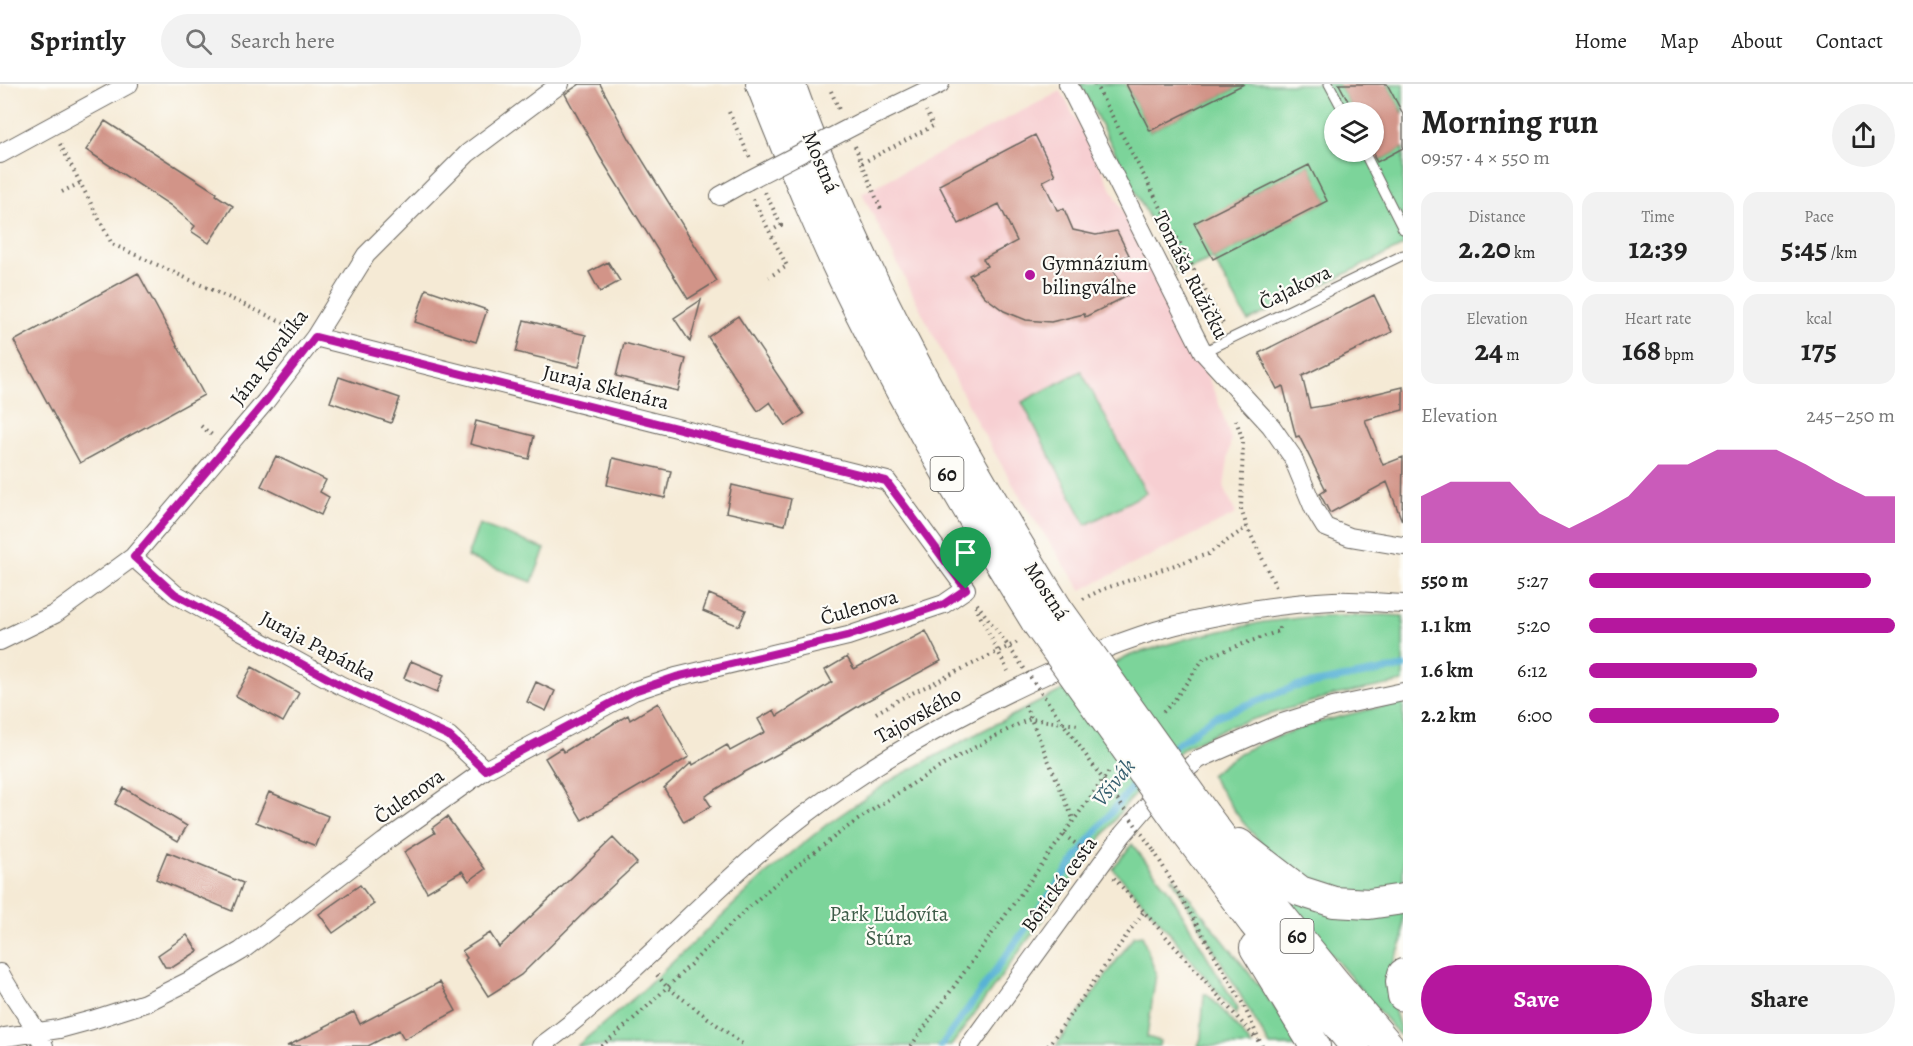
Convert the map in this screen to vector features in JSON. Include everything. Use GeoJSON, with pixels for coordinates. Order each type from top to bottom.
{"type":"FeatureCollection","features":[{"type":"Feature","properties":{"kind":"main road","name":"Mostná"},"geometry":{"type":"LineString","coordinates":[[761,84],[816,218],[864,321],[968,511],[1198,828],[1287,964],[1355,1046]]}},
{"type":"Feature","properties":{"kind":"main road","name":"Mostná"},"geometry":{"type":"LineString","coordinates":[[790,84],[844,216],[889,311],[1048,619]]}},
{"type":"Feature","properties":{"kind":"main road","name":"Mostná"},"geometry":{"type":"LineString","coordinates":[[1198,828],[1280,915],[1389,1046]]}},
{"type":"Feature","properties":{"kind":"main road"},"geometry":{"type":"LineString","coordinates":[[1198,828],[1300,891],[1334,902],[1369,904],[1403,899]]}},
{"type":"Feature","properties":{"kind":"main road"},"geometry":{"type":"LineString","coordinates":[[1198,828],[1281,993],[1316,1046]]}},
{"type":"Feature","properties":{"kind":"main road"},"geometry":{"type":"LineString","coordinates":[[1403,974],[1401,982],[1403,996]]}},
{"type":"Feature","properties":{"kind":"street"},"geometry":{"type":"LineString","coordinates":[[0,154],[129,84]]}},
{"type":"Feature","properties":{"kind":"street","name":"Jána Kovalíka"},"geometry":{"type":"LineString","coordinates":[[0,641],[55,614],[134,557],[265,402],[315,337],[366,255],[468,153],[560,84]]}},
{"type":"Feature","properties":{"kind":"street"},"geometry":{"type":"LineString","coordinates":[[720,196],[753,176],[940,84]]}},
{"type":"Feature","properties":{"kind":"street","name":"Tomáša Ružičku"},"geometry":{"type":"LineString","coordinates":[[1068,84],[1203,352],[1245,396],[1292,456],[1314,509],[1325,528],[1350,537],[1403,546]]}},
{"type":"Feature","properties":{"kind":"street","name":"Juraja Sklenára"},"geometry":{"type":"LineString","coordinates":[[315,337],[886,481],[966,589]]}},
{"type":"Feature","properties":{"kind":"street","name":"Juraja Papánka"},"geometry":{"type":"LineString","coordinates":[[134,557],[175,594],[340,685],[449,736],[485,770]]}},
{"type":"Feature","properties":{"kind":"street","name":"Čulenova"},"geometry":{"type":"LineString","coordinates":[[0,1040],[5,1038],[41,1039],[145,1003],[194,979],[241,951],[384,842],[485,770],[634,691],[676,677],[848,636],[944,604],[966,589]]}},
{"type":"Feature","properties":{"kind":"street","name":"Tajovského"},"geometry":{"type":"LineString","coordinates":[[541,1046],[601,999],[755,855],[814,807],[880,761],[970,711],[1074,662],[1122,643],[1187,622],[1278,607],[1333,601],[1403,604]]}},
{"type":"Feature","properties":{"kind":"street","name":"Bôrická cesta"},"geometry":{"type":"LineString","coordinates":[[969,1046],[1123,834],[1161,790],[1199,759],[1282,723],[1333,707],[1403,692]]}},
{"type":"Feature","properties":{"kind":"street"},"geometry":{"type":"LineString","coordinates":[[0,973],[41,1039]]}},
{"type":"Feature","properties":{"kind":"lane"},"geometry":{"type":"LineString","coordinates":[[1329,84],[1339,102]]}},
{"type":"Feature","properties":{"kind":"lane"},"geometry":{"type":"LineString","coordinates":[[1369,162],[1403,229]]}},
{"type":"Feature","properties":{"kind":"lane","name":"Čajakova"},"geometry":{"type":"LineString","coordinates":[[1203,352],[1403,255]]}},
{"type":"Feature","properties":{"kind":"path"},"geometry":{"type":"LineString","coordinates":[[1095,84],[1231,338]]}},
{"type":"Feature","properties":{"kind":"path"},"geometry":{"type":"LineString","coordinates":[[831,91],[844,122]]}},
{"type":"Feature","properties":{"kind":"path"},"geometry":{"type":"LineString","coordinates":[[729,112],[753,176],[781,225],[771,231]]}},
{"type":"Feature","properties":{"kind":"path"},"geometry":{"type":"LineString","coordinates":[[862,163],[920,134]]}},
{"type":"Feature","properties":{"kind":"path"},"geometry":{"type":"LineString","coordinates":[[58,141],[112,244],[315,337]]}},
{"type":"Feature","properties":{"kind":"path"},"geometry":{"type":"LineString","coordinates":[[853,142],[882,212]]}},
{"type":"Feature","properties":{"kind":"path"},"geometry":{"type":"LineString","coordinates":[[62,192],[80,183]]}},
{"type":"Feature","properties":{"kind":"path"},"geometry":{"type":"LineString","coordinates":[[759,208],[788,266],[769,277]]}},
{"type":"Feature","properties":{"kind":"path"},"geometry":{"type":"LineString","coordinates":[[1161,713],[1173,702],[1204,658],[1280,631],[1276,587],[1247,527],[1241,509],[1243,441],[1233,413]]}},
{"type":"Feature","properties":{"kind":"path"},"geometry":{"type":"LineString","coordinates":[[876,713],[998,651],[1048,619],[1103,589],[1208,554],[1247,527]]}},
{"type":"Feature","properties":{"kind":"path"},"geometry":{"type":"LineString","coordinates":[[966,589],[998,651]]}},
{"type":"Feature","properties":{"kind":"path"},"geometry":{"type":"LineString","coordinates":[[966,589],[1154,852],[1243,1004],[1262,1045]]}},
{"type":"Feature","properties":{"kind":"path"},"geometry":{"type":"LineString","coordinates":[[600,1046],[668,987],[710,944],[774,885],[818,850],[891,798],[1001,733],[1031,719],[1074,821],[911,1046]]}},
{"type":"Feature","properties":{"kind":"path"},"geometry":{"type":"LineString","coordinates":[[1064,835],[1090,854]]}},
{"type":"Feature","properties":{"kind":"path"},"geometry":{"type":"LineString","coordinates":[[1109,873],[1262,1045]]}},
{"type":"Feature","properties":{"kind":"path"},"geometry":{"type":"LineString","coordinates":[[1048,1046],[1144,911]]}},
{"type":"Feature","properties":{"kind":"path"},"geometry":{"type":"LineString","coordinates":[[662,982],[745,1046]]}},
{"type":"Feature","properties":{"kind":"shaded area","name":"Gymnázium bilingválne"},"geometry":{"type":"Polygon","coordinates":[[[1061,91],[1198,356],[1217,398],[1231,439],[1224,487],[1236,514],[1081,590],[1026,507],[979,426],[862,193],[1061,91]]]}},
{"type":"Feature","properties":{"kind":"green space"},"geometry":{"type":"Polygon","coordinates":[[[1080,84],[1126,84],[1150,131],[1244,84],[1339,84],[1349,102],[1324,102],[1324,162],[1384,162],[1384,158],[1403,148],[1403,246],[1248,321],[1213,259],[1178,274],[1080,84]],[[1309,165],[1195,223],[1213,259],[1327,201],[1309,165]]]}},
{"type":"Feature","properties":{"kind":"green space"},"geometry":{"type":"Polygon","coordinates":[[[1387,84],[1403,84],[1403,114],[1387,84]]]}},
{"type":"Feature","properties":{"kind":"green space"},"geometry":{"type":"Polygon","coordinates":[[[1081,371],[1146,493],[1086,525],[1022,402],[1081,371]]]}},
{"type":"Feature","properties":{"kind":"green space"},"geometry":{"type":"Polygon","coordinates":[[[479,524],[545,549],[532,582],[467,557],[479,524]]]}},
{"type":"Feature","properties":{"kind":"green space","name":"Park Ľudovíta Štúra"},"geometry":{"type":"Polygon","coordinates":[[[1403,616],[1403,682],[1331,696],[1227,727],[1186,747],[1155,771],[1124,807],[951,1046],[577,1046],[641,992],[767,873],[826,825],[893,779],[980,732],[1131,655],[1193,637],[1264,622],[1308,617],[1403,616]]]}},
{"type":"Feature","properties":{"kind":"green space"},"geometry":{"type":"Polygon","coordinates":[[[1403,702],[1403,889],[1366,895],[1307,884],[1265,848],[1241,820],[1210,775],[1240,753],[1280,736],[1341,717],[1403,702]]]}},
{"type":"Feature","properties":{"kind":"green space"},"geometry":{"type":"Polygon","coordinates":[[[1132,844],[1169,891],[1238,1009],[1236,1015],[1159,920],[1113,869],[1132,844]]]}},
{"type":"Feature","properties":{"kind":"green space"},"geometry":{"type":"Polygon","coordinates":[[[1172,878],[1260,987],[1302,1046],[1270,1046],[1172,878]]]}},
{"type":"Feature","properties":{"kind":"green space"},"geometry":{"type":"Polygon","coordinates":[[[1284,898],[1403,911],[1403,939],[1391,974],[1394,1008],[1402,1033],[1399,1035],[1284,898]]]}},
{"type":"Feature","properties":{"kind":"green space"},"geometry":{"type":"Polygon","coordinates":[[[1142,935],[1156,974],[1147,1037],[1160,1041],[1159,1046],[1056,1046],[1134,936],[1142,935]]]}},
{"type":"Feature","properties":{"kind":"green space"},"geometry":{"type":"Polygon","coordinates":[[[1204,994],[1207,994],[1226,1014],[1252,1046],[1198,1046],[1201,1038],[1204,994]]]}},
{"type":"Feature","properties":{"kind":"building"},"geometry":{"type":"Polygon","coordinates":[[[580,84],[600,84],[630,140],[717,281],[688,299],[600,157],[565,94],[580,84]]]}},
{"type":"Feature","properties":{"kind":"building"},"geometry":{"type":"Polygon","coordinates":[[[1126,84],[1244,84],[1150,131],[1126,84]]]}},
{"type":"Feature","properties":{"kind":"building"},"geometry":{"type":"Polygon","coordinates":[[[1339,84],[1387,84],[1403,114],[1403,148],[1384,158],[1384,102],[1349,102],[1339,84]]]}},
{"type":"Feature","properties":{"kind":"building"},"geometry":{"type":"Polygon","coordinates":[[[105,121],[217,193],[216,195],[233,206],[209,243],[191,231],[195,226],[170,205],[86,150],[105,121]]]}},
{"type":"Feature","properties":{"kind":"building"},"geometry":{"type":"Polygon","coordinates":[[[1035,135],[1055,175],[1043,181],[1057,210],[1064,209],[1073,230],[1096,235],[1117,231],[1129,255],[1111,265],[1127,296],[1085,317],[1084,314],[1051,322],[1026,320],[1004,311],[984,296],[969,275],[987,266],[983,259],[1017,241],[999,204],[959,224],[939,185],[1035,135]]]}},
{"type":"Feature","properties":{"kind":"building"},"geometry":{"type":"Polygon","coordinates":[[[1309,165],[1327,201],[1213,259],[1194,223],[1309,165]]]}},
{"type":"Feature","properties":{"kind":"building"},"geometry":{"type":"Polygon","coordinates":[[[608,262],[620,281],[600,292],[589,272],[608,262]]]}},
{"type":"Feature","properties":{"kind":"building"},"geometry":{"type":"Polygon","coordinates":[[[138,273],[204,395],[80,463],[14,341],[138,273]]]}},
{"type":"Feature","properties":{"kind":"building"},"geometry":{"type":"Polygon","coordinates":[[[426,289],[487,310],[476,342],[415,322],[426,289]]]}},
{"type":"Feature","properties":{"kind":"building"},"geometry":{"type":"Polygon","coordinates":[[[1374,295],[1392,332],[1302,376],[1310,408],[1403,387],[1403,410],[1365,420],[1383,465],[1403,457],[1402,521],[1387,482],[1330,513],[1320,494],[1326,490],[1299,436],[1296,437],[1283,386],[1277,389],[1259,353],[1374,295]]]}},
{"type":"Feature","properties":{"kind":"building"},"geometry":{"type":"Polygon","coordinates":[[[701,300],[690,342],[674,318],[701,300]]]}},
{"type":"Feature","properties":{"kind":"building"},"geometry":{"type":"Polygon","coordinates":[[[738,316],[804,414],[786,426],[770,402],[758,411],[708,337],[738,316]]]}},
{"type":"Feature","properties":{"kind":"building"},"geometry":{"type":"Polygon","coordinates":[[[524,320],[586,335],[579,367],[516,352],[524,320]]]}},
{"type":"Feature","properties":{"kind":"building"},"geometry":{"type":"Polygon","coordinates":[[[624,343],[686,359],[678,391],[616,376],[624,343]]]}},
{"type":"Feature","properties":{"kind":"building"},"geometry":{"type":"Polygon","coordinates":[[[339,377],[400,398],[391,423],[330,402],[339,377]]]}},
{"type":"Feature","properties":{"kind":"building"},"geometry":{"type":"Polygon","coordinates":[[[476,421],[534,436],[529,459],[470,444],[476,421]]]}},
{"type":"Feature","properties":{"kind":"building"},"geometry":{"type":"Polygon","coordinates":[[[276,456],[326,480],[320,492],[329,497],[321,515],[261,486],[276,456]]]}},
{"type":"Feature","properties":{"kind":"building"},"geometry":{"type":"Polygon","coordinates":[[[613,458],[671,471],[665,498],[607,485],[613,458]]]}},
{"type":"Feature","properties":{"kind":"building"},"geometry":{"type":"Polygon","coordinates":[[[732,485],[791,499],[785,525],[726,512],[732,485]]]}},
{"type":"Feature","properties":{"kind":"building"},"geometry":{"type":"Polygon","coordinates":[[[709,594],[746,610],[739,626],[703,611],[709,594]]]}},
{"type":"Feature","properties":{"kind":"building"},"geometry":{"type":"Polygon","coordinates":[[[926,631],[941,661],[865,702],[710,793],[705,797],[711,806],[684,822],[664,788],[692,762],[693,765],[727,745],[730,751],[765,732],[758,719],[774,710],[777,716],[832,682],[825,670],[847,657],[854,669],[926,631]]]}},
{"type":"Feature","properties":{"kind":"building"},"geometry":{"type":"Polygon","coordinates":[[[411,661],[444,675],[437,692],[404,678],[411,661]]]}},
{"type":"Feature","properties":{"kind":"building"},"geometry":{"type":"Polygon","coordinates":[[[252,667],[299,693],[283,722],[236,696],[252,667]]]}},
{"type":"Feature","properties":{"kind":"building"},"geometry":{"type":"Polygon","coordinates":[[[536,682],[555,691],[546,711],[527,702],[536,682]]]}},
{"type":"Feature","properties":{"kind":"building"},"geometry":{"type":"Polygon","coordinates":[[[658,703],[689,757],[582,820],[545,758],[561,748],[564,752],[628,715],[630,720],[658,703]]]}},
{"type":"Feature","properties":{"kind":"building"},"geometry":{"type":"Polygon","coordinates":[[[124,788],[187,826],[178,841],[115,804],[124,788]]]}},
{"type":"Feature","properties":{"kind":"building"},"geometry":{"type":"Polygon","coordinates":[[[269,792],[328,816],[316,846],[256,822],[269,792]]]}},
{"type":"Feature","properties":{"kind":"building"},"geometry":{"type":"Polygon","coordinates":[[[447,817],[485,869],[469,881],[462,871],[427,892],[404,852],[435,833],[432,828],[447,817]]]}},
{"type":"Feature","properties":{"kind":"building"},"geometry":{"type":"Polygon","coordinates":[[[613,838],[637,863],[521,975],[488,996],[465,960],[467,958],[462,951],[490,933],[499,947],[613,838]]]}},
{"type":"Feature","properties":{"kind":"building"},"geometry":{"type":"Polygon","coordinates":[[[167,852],[243,883],[232,911],[156,879],[167,852]]]}},
{"type":"Feature","properties":{"kind":"building"},"geometry":{"type":"Polygon","coordinates":[[[360,885],[374,904],[333,933],[319,914],[360,885]]]}},
{"type":"Feature","properties":{"kind":"building"},"geometry":{"type":"Polygon","coordinates":[[[187,935],[198,951],[173,967],[165,967],[158,955],[187,935]]]}},
{"type":"Feature","properties":{"kind":"building"},"geometry":{"type":"Polygon","coordinates":[[[440,982],[456,1011],[404,1039],[399,1030],[368,1046],[287,1046],[354,1012],[360,1024],[440,982]]]}},
{"type":"Feature","properties":{"kind":"waterway","name":"Všivák"},"geometry":{"type":"LineString","coordinates":[[1167,752],[1212,718],[1294,687],[1403,667]]}},
{"type":"Feature","properties":{"kind":"waterway","name":"Všivák"},"geometry":{"type":"LineString","coordinates":[[941,1046],[1090,839],[1139,778]]}},
{"type":"Feature","properties":{"kind":"place","name":"Gymnázium bilingválne"},"geometry":{"type":"Point","coordinates":[1030,275]}},
{"type":"Feature","properties":{"kind":"route"},"geometry":{"type":"LineString","coordinates":[[315,337],[886,481],[966,589],[944,604],[848,636],[676,677],[634,691],[485,770],[449,736],[340,685],[175,594],[134,557],[265,402],[315,337]]}}]}
